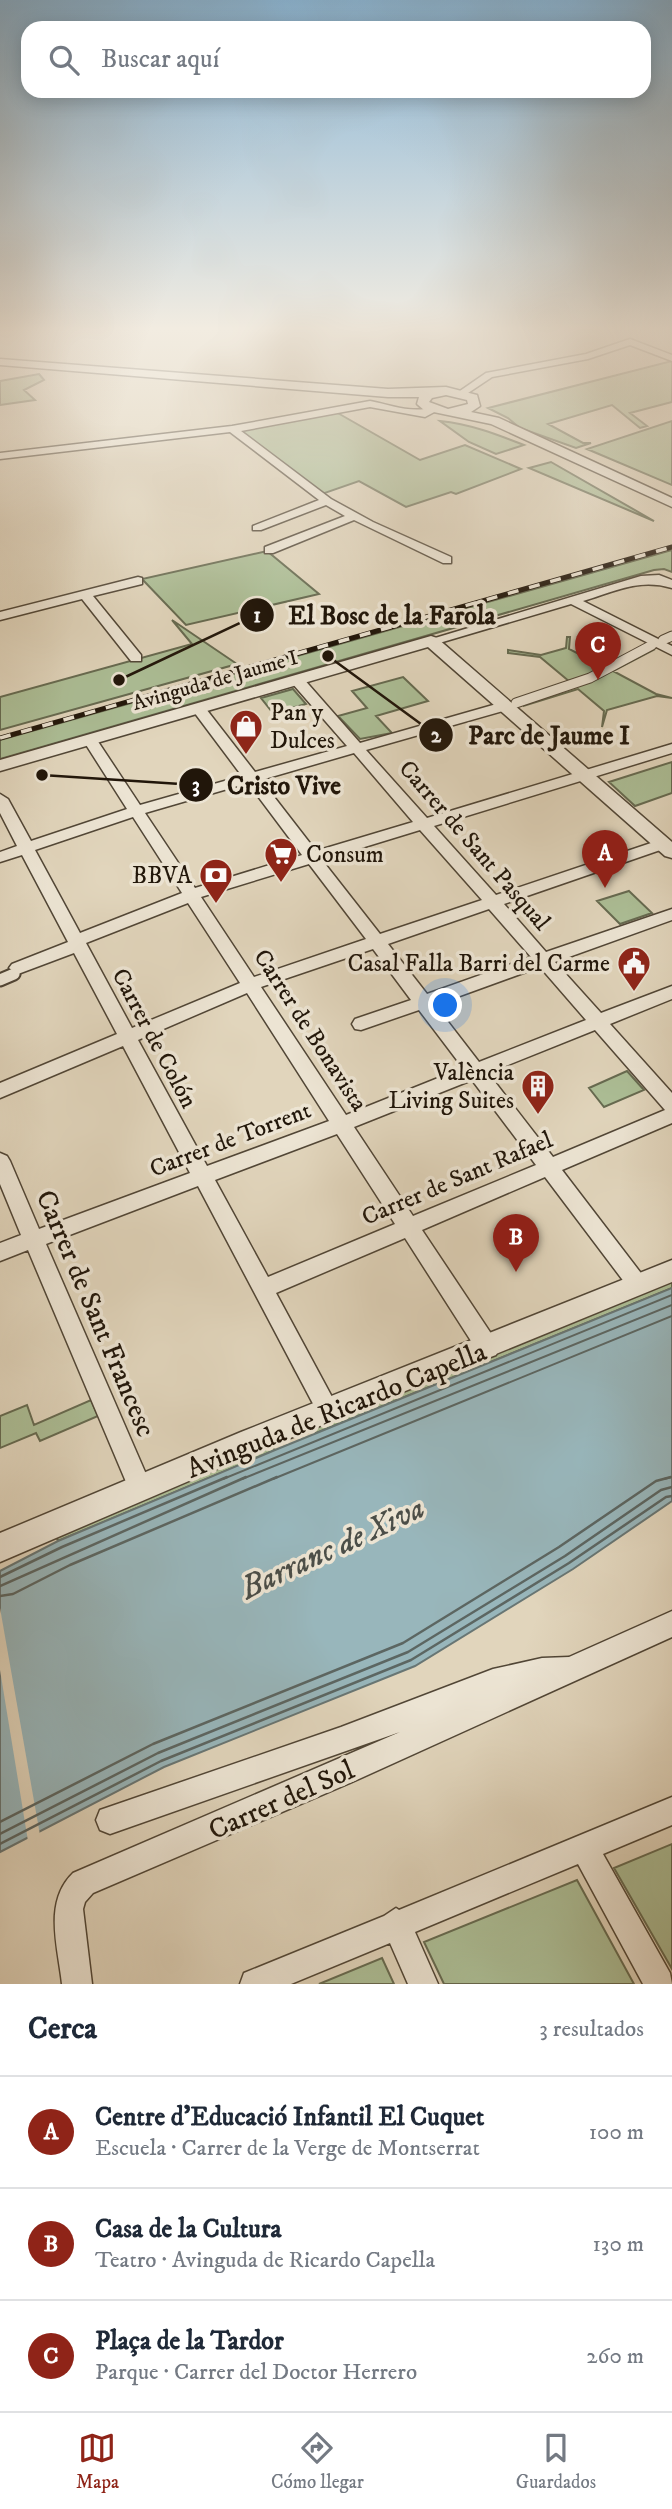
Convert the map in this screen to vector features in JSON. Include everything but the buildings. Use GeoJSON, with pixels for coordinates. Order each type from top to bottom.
{"type":"FeatureCollection","features":[{"type":"Feature","properties":{"kind":"street"},"geometry":{"type":"LineString","coordinates":[[0,456],[271,424]]}},
{"type":"Feature","properties":{"kind":"street"},"geometry":{"type":"LineString","coordinates":[[501,424],[672,503]]}},
{"type":"Feature","properties":{"kind":"street"},"geometry":{"type":"LineString","coordinates":[[232,429],[327,501],[447,560]]}},
{"type":"Feature","properties":{"kind":"street"},"geometry":{"type":"LineString","coordinates":[[257,528],[327,501]]}},
{"type":"Feature","properties":{"kind":"street"},"geometry":{"type":"LineString","coordinates":[[268,551],[354,516]]}},
{"type":"Feature","properties":{"kind":"street","name":"Avinguda de Jaume I"},"geometry":{"type":"LineString","coordinates":[[0,766],[645,579],[659,579],[672,584]]}},
{"type":"Feature","properties":{"kind":"street"},"geometry":{"type":"LineString","coordinates":[[0,615],[138,581]]}},
{"type":"Feature","properties":{"kind":"street"},"geometry":{"type":"LineString","coordinates":[[85,595],[136,658]]}},
{"type":"Feature","properties":{"kind":"street"},"geometry":{"type":"LineString","coordinates":[[572,600],[669,642]]}},
{"type":"Feature","properties":{"kind":"street"},"geometry":{"type":"LineString","coordinates":[[431,641],[510,704],[584,775],[668,848]]}},
{"type":"Feature","properties":{"kind":"street"},"geometry":{"type":"LineString","coordinates":[[0,857],[138,810],[510,704],[590,678],[652,645]]}},
{"type":"Feature","properties":{"kind":"street","name":"Carrer de Sant Pasqual"},"geometry":{"type":"LineString","coordinates":[[296,680],[672,1106]]}},
{"type":"Feature","properties":{"kind":"street"},"geometry":{"type":"LineString","coordinates":[[198,708],[639,1285]]}},
{"type":"Feature","properties":{"kind":"street","name":"Carrer de Bonavista"},"geometry":{"type":"LineString","coordinates":[[90,740],[488,1348]]}},
{"type":"Feature","properties":{"kind":"street"},"geometry":{"type":"LineString","coordinates":[[0,980],[77,943],[193,894],[672,748]]}},
{"type":"Feature","properties":{"kind":"street","name":"Carrer de Colón"},"geometry":{"type":"LineString","coordinates":[[0,799],[328,1410]]}},
{"type":"Feature","properties":{"kind":"street"},"geometry":{"type":"LineString","coordinates":[[0,1091],[250,985],[492,902],[668,848]]}},
{"type":"Feature","properties":{"kind":"street"},"geometry":{"type":"LineString","coordinates":[[361,1024],[672,914]]}},
{"type":"Feature","properties":{"kind":"street","name":"Carrer de Torrent"},"geometry":{"type":"LineString","coordinates":[[0,1252],[202,1178],[672,992]]}},
{"type":"Feature","properties":{"kind":"street","name":"Carrer de Sant Rafael"},"geometry":{"type":"LineString","coordinates":[[263,1289],[672,1115]]}},
{"type":"Feature","properties":{"kind":"street","name":"Carrer de Sant Francesc"},"geometry":{"type":"LineString","coordinates":[[0,1161],[140,1488]]}},
{"type":"Feature","properties":{"kind":"street","name":"Avinguda de Ricardo Capella"},"geometry":{"type":"LineString","coordinates":[[1,1545],[672,1271]]}},
{"type":"Feature","properties":{"kind":"street","name":"Carrer del Sol"},"geometry":{"type":"LineString","coordinates":[[77,1984],[68,1909],[73,1893],[83,1883],[204,1833],[672,1625]]}},
{"type":"Feature","properties":{"kind":"street","name":"Carrer del Sol"},"geometry":{"type":"LineString","coordinates":[[110,1820],[373,1729],[490,1685],[539,1670],[575,1669]]}},
{"type":"Feature","properties":{"kind":"street"},"geometry":{"type":"LineString","coordinates":[[255,1984],[396,1923],[672,1811]]}},
{"type":"Feature","properties":{"kind":"street"},"geometry":{"type":"LineString","coordinates":[[584,1847],[659,1984]]}},
{"type":"Feature","properties":{"kind":"street"},"geometry":{"type":"LineString","coordinates":[[396,1923],[423,1984]]}},
{"type":"Feature","properties":{"kind":"green space"},"geometry":{"type":"Polygon","coordinates":[[[269,424],[356,424],[420,460],[465,445],[521,469],[456,494],[451,492],[406,507],[359,481],[322,494],[237,429],[269,424]]]}},
{"type":"Feature","properties":{"kind":"green space"},"geometry":{"type":"Polygon","coordinates":[[[444,424],[472,427],[524,445],[496,454],[469,442],[444,424]]]}},
{"type":"Feature","properties":{"kind":"green space"},"geometry":{"type":"Polygon","coordinates":[[[515,424],[549,424],[583,443],[591,443],[576,448],[520,428],[515,424]]]}},
{"type":"Feature","properties":{"kind":"green space"},"geometry":{"type":"Polygon","coordinates":[[[635,424],[647,426],[640,428],[635,424]]]}},
{"type":"Feature","properties":{"kind":"green space"},"geometry":{"type":"Polygon","coordinates":[[[664,424],[672,424],[672,485],[587,449],[664,424]]]}},
{"type":"Feature","properties":{"kind":"green space"},"geometry":{"type":"Polygon","coordinates":[[[551,462],[654,521],[529,468],[551,462]]]}},
{"type":"Feature","properties":{"kind":"green space"},"geometry":{"type":"Polygon","coordinates":[[[672,550],[672,572],[654,570],[0,759],[0,740],[672,550]]]}},
{"type":"Feature","properties":{"kind":"green space"},"geometry":{"type":"Polygon","coordinates":[[[267,551],[319,594],[186,625],[142,579],[267,551]]]}},
{"type":"Feature","properties":{"kind":"green space"},"geometry":{"type":"Polygon","coordinates":[[[172,620],[237,664],[0,730],[0,697],[192,644],[172,620]]]}},
{"type":"Feature","properties":{"kind":"green space"},"geometry":{"type":"Polygon","coordinates":[[[567,637],[570,637],[569,649],[604,667],[655,649],[613,671],[656,694],[672,698],[657,696],[607,710],[602,727],[604,711],[578,689],[523,706],[570,682],[540,657],[508,653],[508,650],[541,655],[566,648],[567,637]]]}},
{"type":"Feature","properties":{"kind":"green space"},"geometry":{"type":"Polygon","coordinates":[[[403,677],[428,701],[376,716],[392,733],[360,739],[338,716],[367,708],[352,691],[403,677]]]}},
{"type":"Feature","properties":{"kind":"green space"},"geometry":{"type":"Polygon","coordinates":[[[293,689],[306,704],[273,713],[261,698],[293,689]]]}},
{"type":"Feature","properties":{"kind":"green space"},"geometry":{"type":"Polygon","coordinates":[[[672,762],[672,793],[635,806],[609,782],[672,762]]]}},
{"type":"Feature","properties":{"kind":"green space"},"geometry":{"type":"Polygon","coordinates":[[[629,891],[652,913],[620,924],[597,901],[629,891]]]}},
{"type":"Feature","properties":{"kind":"green space"},"geometry":{"type":"Polygon","coordinates":[[[627,1071],[644,1090],[604,1107],[589,1088],[627,1071]]]}},
{"type":"Feature","properties":{"kind":"green space"},"geometry":{"type":"Polygon","coordinates":[[[672,1281],[672,1288],[316,1433],[312,1427],[672,1281]]]}},
{"type":"Feature","properties":{"kind":"green space"},"geometry":{"type":"Polygon","coordinates":[[[91,1400],[98,1416],[40,1441],[36,1433],[0,1448],[0,1416],[27,1405],[34,1425],[91,1400]]]}},
{"type":"Feature","properties":{"kind":"green space"},"geometry":{"type":"Polygon","coordinates":[[[272,1444],[275,1450],[58,1541],[55,1534],[272,1444]]]}},
{"type":"Feature","properties":{"kind":"green space"},"geometry":{"type":"Polygon","coordinates":[[[672,1844],[672,1969],[614,1868],[672,1844]]]}},
{"type":"Feature","properties":{"kind":"green space"},"geometry":{"type":"Polygon","coordinates":[[[577,1880],[634,1984],[444,1984],[424,1942],[577,1880]]]}},
{"type":"Feature","properties":{"kind":"green space"},"geometry":{"type":"Polygon","coordinates":[[[382,1958],[394,1984],[319,1984],[382,1958]]]}},
{"type":"Feature","properties":{"kind":"water","name":"Barranc de Xiva"},"geometry":{"type":"Polygon","coordinates":[[[672,1288],[672,1501],[573,1569],[415,1666],[164,1767],[0,1852],[0,1571],[58,1541],[672,1288]]]}},
{"type":"Feature","properties":{"kind":"pier"},"geometry":{"type":"Polygon","coordinates":[[[0,1608],[40,1835],[28,1841],[0,1670],[0,1608]]]}},
{"type":"Feature","properties":{"kind":"railway"},"geometry":{"type":"LineString","coordinates":[[0,738],[672,547]]}},
{"type":"Feature","properties":{"kind":"place","name":"Parc de Jaume I"},"geometry":{"type":"Point","coordinates":[328,656]}},
{"type":"Feature","properties":{"kind":"place","name":"El Bosc de la Farola"},"geometry":{"type":"Point","coordinates":[119,680]}},
{"type":"Feature","properties":{"kind":"place","name":"Plaça de la Tardor"},"geometry":{"type":"Point","coordinates":[598,680]}},
{"type":"Feature","properties":{"kind":"place","name":"Pan y Dulces"},"geometry":{"type":"Point","coordinates":[246,756]}},
{"type":"Feature","properties":{"kind":"place","name":"Cristo Vive"},"geometry":{"type":"Point","coordinates":[42,775]}},
{"type":"Feature","properties":{"kind":"place","name":"Consum"},"geometry":{"type":"Point","coordinates":[281,884]}},
{"type":"Feature","properties":{"kind":"place","name":"Centre d'Educació Infantil El Cuquet"},"geometry":{"type":"Point","coordinates":[605,888]}},
{"type":"Feature","properties":{"kind":"place","name":"BBVA"},"geometry":{"type":"Point","coordinates":[216,905]}},
{"type":"Feature","properties":{"kind":"place","name":"Casal Falla Barri del Carme"},"geometry":{"type":"Point","coordinates":[634,993]}},
{"type":"Feature","properties":{"kind":"place","name":"València Living Suites"},"geometry":{"type":"Point","coordinates":[538,1116]}},
{"type":"Feature","properties":{"kind":"place","name":"Casa de la Cultura"},"geometry":{"type":"Point","coordinates":[516,1272]}}]}
